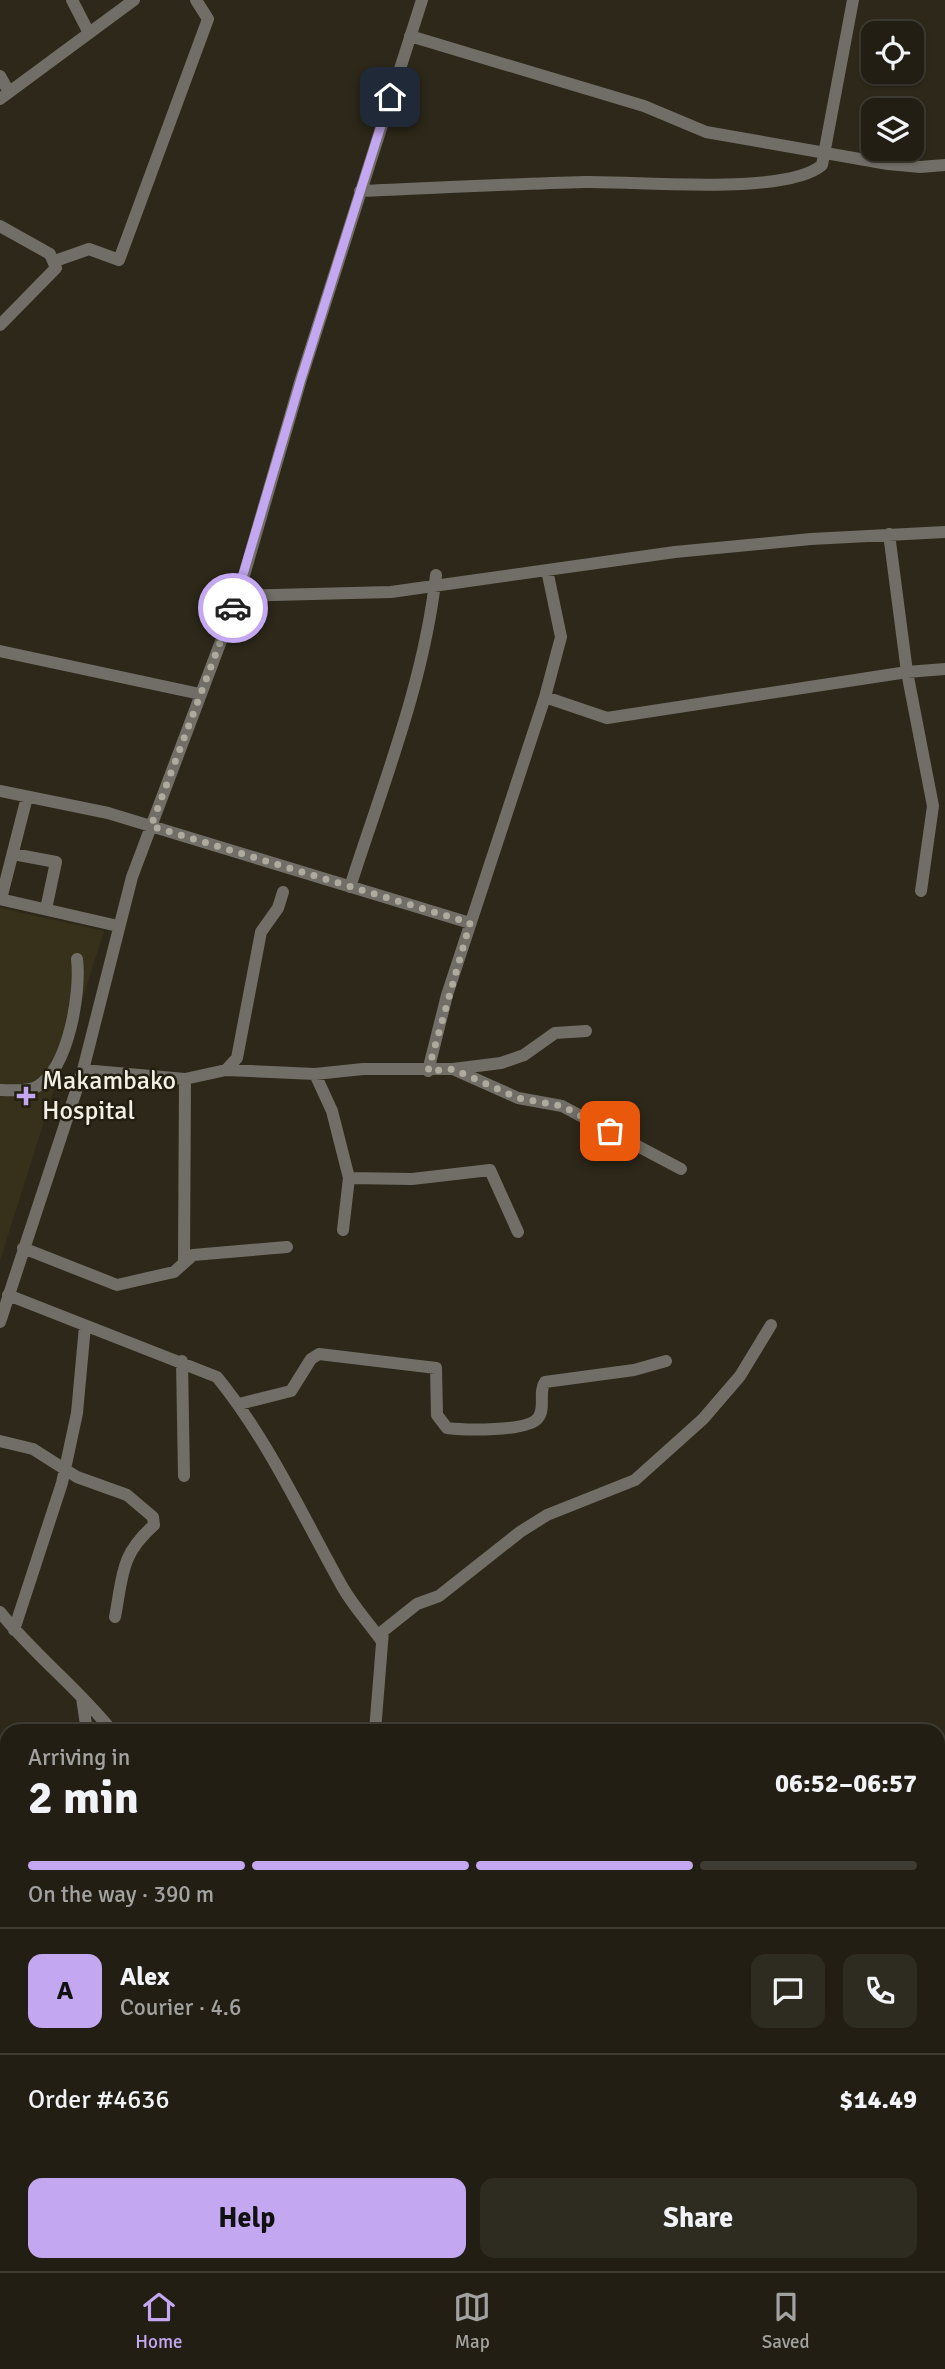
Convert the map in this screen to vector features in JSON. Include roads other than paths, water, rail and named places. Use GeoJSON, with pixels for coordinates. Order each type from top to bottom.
{"type":"FeatureCollection","features":[{"type":"Feature","properties":{"kind":"street"},"geometry":{"type":"LineString","coordinates":[[72,0],[89,33]]}},
{"type":"Feature","properties":{"kind":"street"},"geometry":{"type":"LineString","coordinates":[[0,76],[5,96],[134,0]]}},
{"type":"Feature","properties":{"kind":"street"},"geometry":{"type":"LineString","coordinates":[[55,261],[89,248],[119,260],[208,19],[196,0]]}},
{"type":"Feature","properties":{"kind":"street"},"geometry":{"type":"LineString","coordinates":[[0,1322],[7,1285],[23,1248],[83,1070],[118,926],[151,826],[238,596],[301,379],[422,0]]}},
{"type":"Feature","properties":{"kind":"street"},"geometry":{"type":"LineString","coordinates":[[360,191],[586,182],[754,182],[785,179],[815,171],[822,165],[853,0]]}},
{"type":"Feature","properties":{"kind":"street"},"geometry":{"type":"LineString","coordinates":[[410,36],[644,106],[706,132],[888,164],[920,167],[945,165]]}},
{"type":"Feature","properties":{"kind":"street"},"geometry":{"type":"LineString","coordinates":[[0,226],[50,254],[56,268],[0,325]]}},
{"type":"Feature","properties":{"kind":"street"},"geometry":{"type":"LineString","coordinates":[[238,596],[391,592],[435,581],[547,570],[676,552],[945,532]]}},
{"type":"Feature","properties":{"kind":"street"},"geometry":{"type":"LineString","coordinates":[[890,534],[907,672],[933,806],[921,891]]}},
{"type":"Feature","properties":{"kind":"street"},"geometry":{"type":"LineString","coordinates":[[428,1071],[470,923],[545,697],[561,637],[547,570]]}},
{"type":"Feature","properties":{"kind":"street"},"geometry":{"type":"LineString","coordinates":[[350,887],[415,691],[431,619],[435,581]]}},
{"type":"Feature","properties":{"kind":"street"},"geometry":{"type":"LineString","coordinates":[[0,650],[200,694]]}},
{"type":"Feature","properties":{"kind":"street"},"geometry":{"type":"LineString","coordinates":[[545,697],[607,718],[907,672],[945,669]]}},
{"type":"Feature","properties":{"kind":"street"},"geometry":{"type":"LineString","coordinates":[[0,791],[108,813],[470,923]]}},
{"type":"Feature","properties":{"kind":"street"},"geometry":{"type":"LineString","coordinates":[[27,797],[0,899],[118,926]]}},
{"type":"Feature","properties":{"kind":"street"},"geometry":{"type":"LineString","coordinates":[[13,854],[56,862],[46,909]]}},
{"type":"Feature","properties":{"kind":"street"},"geometry":{"type":"LineString","coordinates":[[226,1070],[237,1058],[261,932],[278,908],[283,892]]}},
{"type":"Feature","properties":{"kind":"street"},"geometry":{"type":"LineString","coordinates":[[0,1090],[26,1090],[38,1086],[56,1067],[66,1042],[80,983],[77,959]]}},
{"type":"Feature","properties":{"kind":"street"},"geometry":{"type":"LineString","coordinates":[[83,1070],[186,1079],[226,1070],[315,1074],[363,1069],[428,1071],[501,1063],[524,1055],[555,1033],[586,1031]]}},
{"type":"Feature","properties":{"kind":"street"},"geometry":{"type":"LineString","coordinates":[[453,1069],[518,1098],[562,1106],[681,1169]]}},
{"type":"Feature","properties":{"kind":"street"},"geometry":{"type":"LineString","coordinates":[[315,1074],[332,1111],[349,1178],[343,1230]]}},
{"type":"Feature","properties":{"kind":"street"},"geometry":{"type":"LineString","coordinates":[[23,1248],[117,1285],[180,1270],[184,1260],[186,1079]]}},
{"type":"Feature","properties":{"kind":"street"},"geometry":{"type":"LineString","coordinates":[[349,1178],[412,1179],[490,1170],[518,1232]]}},
{"type":"Feature","properties":{"kind":"street"},"geometry":{"type":"LineString","coordinates":[[184,1260],[193,1255],[287,1247]]}},
{"type":"Feature","properties":{"kind":"street"},"geometry":{"type":"LineString","coordinates":[[7,1285],[85,1326],[218,1377],[239,1404],[310,1523],[344,1590],[381,1640]]}},
{"type":"Feature","properties":{"kind":"street"},"geometry":{"type":"LineString","coordinates":[[375,1724],[383,1631],[410,1610],[439,1596],[520,1532],[547,1515],[635,1480],[703,1419],[740,1376],[771,1325]]}},
{"type":"Feature","properties":{"kind":"street"},"geometry":{"type":"LineString","coordinates":[[14,1630],[62,1483],[63,1468],[77,1413],[85,1326]]}},
{"type":"Feature","properties":{"kind":"street"},"geometry":{"type":"LineString","coordinates":[[239,1404],[291,1391],[310,1359],[319,1354],[436,1368],[438,1415],[447,1428],[508,1428],[533,1423],[538,1418],[545,1382],[634,1370],[666,1361]]}},
{"type":"Feature","properties":{"kind":"street"},"geometry":{"type":"LineString","coordinates":[[182,1361],[184,1476]]}},
{"type":"Feature","properties":{"kind":"street"},"geometry":{"type":"LineString","coordinates":[[0,1441],[33,1449],[76,1477],[127,1495],[139,1503],[155,1521],[134,1542],[127,1556],[115,1617]]}},
{"type":"Feature","properties":{"kind":"street"},"geometry":{"type":"LineString","coordinates":[[0,1612],[14,1630],[106,1724]]}},
{"type":"Feature","properties":{"kind":"street"},"geometry":{"type":"LineString","coordinates":[[82,1698],[86,1724]]}},
{"type":"Feature","properties":{"kind":"place","name":"Makambako Hospital"},"geometry":{"type":"Point","coordinates":[26,1096]}}]}
